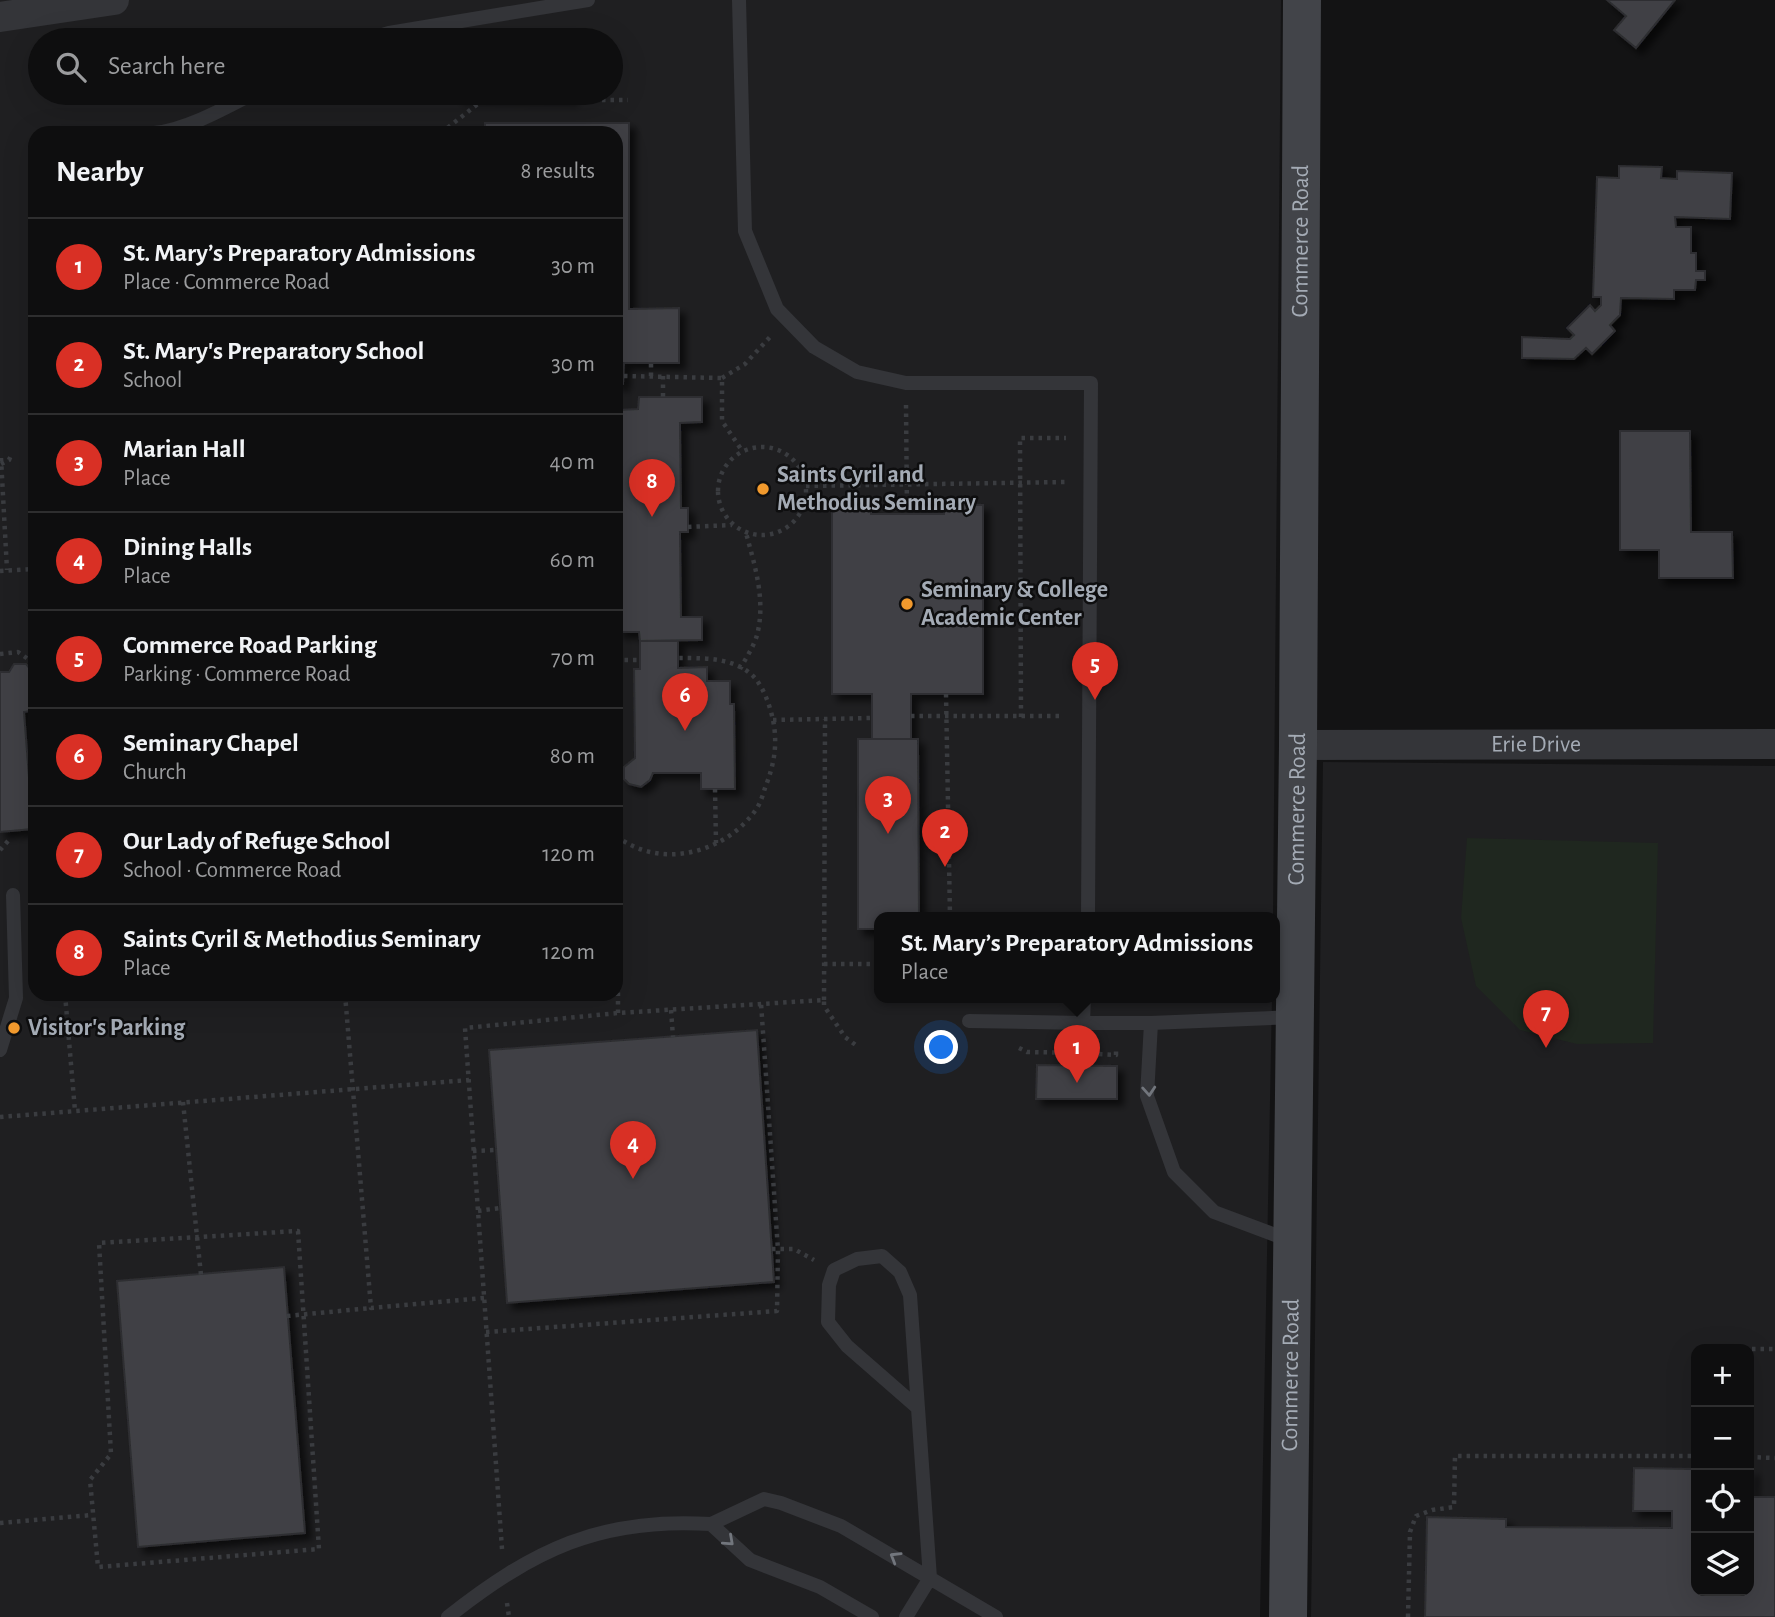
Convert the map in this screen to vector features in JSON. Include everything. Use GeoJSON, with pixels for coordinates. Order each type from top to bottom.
{"type":"FeatureCollection","features":[{"type":"Feature","properties":{"kind":"main road","name":"Commerce Road"},"geometry":{"type":"LineString","coordinates":[[1289,1617],[1302,0]]}},
{"type":"Feature","properties":{"kind":"street"},"geometry":{"type":"LineString","coordinates":[[0,17],[114,0]]}},
{"type":"Feature","properties":{"kind":"street","name":"Erie Drive"},"geometry":{"type":"LineString","coordinates":[[1298,745],[1775,744]]}},
{"type":"Feature","properties":{"kind":"lane"},"geometry":{"type":"LineString","coordinates":[[419,28],[588,0]]}},
{"type":"Feature","properties":{"kind":"lane"},"geometry":{"type":"LineString","coordinates":[[739,0],[746,231],[777,309],[787,320],[814,347],[857,372],[906,383],[1091,383],[1088,912]]}},
{"type":"Feature","properties":{"kind":"lane"},"geometry":{"type":"LineString","coordinates":[[180,126],[231,105]]}},
{"type":"Feature","properties":{"kind":"lane"},"geometry":{"type":"LineString","coordinates":[[0,1050],[2,1034],[16,998],[13,895]]}},
{"type":"Feature","properties":{"kind":"lane"},"geometry":{"type":"LineString","coordinates":[[1083,1023],[1084,1003]]}},
{"type":"Feature","properties":{"kind":"lane"},"geometry":{"type":"LineString","coordinates":[[969,1021],[1151,1023],[1295,1017]]}},
{"type":"Feature","properties":{"kind":"lane"},"geometry":{"type":"LineString","coordinates":[[1151,1023],[1147,1096],[1174,1172],[1214,1212],[1292,1241]]}},
{"type":"Feature","properties":{"kind":"lane"},"geometry":{"type":"LineString","coordinates":[[906,1617],[930,1578],[918,1408],[910,1295],[900,1272],[882,1256],[857,1259],[834,1270],[829,1285],[828,1322],[846,1346],[918,1408]]}},
{"type":"Feature","properties":{"kind":"lane"},"geometry":{"type":"LineString","coordinates":[[448,1617],[503,1576],[568,1543],[609,1529],[634,1525],[684,1522],[711,1524],[764,1499],[841,1526],[996,1617]]}},
{"type":"Feature","properties":{"kind":"lane"},"geometry":{"type":"LineString","coordinates":[[711,1524],[750,1560],[820,1587],[872,1617]]}},
{"type":"Feature","properties":{"kind":"path"},"geometry":{"type":"LineString","coordinates":[[623,100],[628,100]]}},
{"type":"Feature","properties":{"kind":"path"},"geometry":{"type":"LineString","coordinates":[[450,126],[476,105]]}},
{"type":"Feature","properties":{"kind":"path"},"geometry":{"type":"LineString","coordinates":[[624,376],[722,378],[745,364],[787,320]]}},
{"type":"Feature","properties":{"kind":"path"},"geometry":{"type":"LineString","coordinates":[[650,376],[651,363]]}},
{"type":"Feature","properties":{"kind":"path"},"geometry":{"type":"LineString","coordinates":[[663,376],[663,397]]}},
{"type":"Feature","properties":{"kind":"path"},"geometry":{"type":"LineString","coordinates":[[722,378],[722,421],[743,452]]}},
{"type":"Feature","properties":{"kind":"path"},"geometry":{"type":"LineString","coordinates":[[906,383],[906,514]]}},
{"type":"Feature","properties":{"kind":"path"},"geometry":{"type":"LineString","coordinates":[[1021,717],[1020,438],[1091,439]]}},
{"type":"Feature","properties":{"kind":"path"},"geometry":{"type":"LineString","coordinates":[[756,447],[770,447],[794,460],[803,472],[806,486],[806,501],[799,515],[789,526],[776,533],[761,536],[746,533],[733,525],[718,499],[718,484],[731,460],[756,447]]}},
{"type":"Feature","properties":{"kind":"path"},"geometry":{"type":"LineString","coordinates":[[7,570],[1,462],[9,460],[12,453]]}},
{"type":"Feature","properties":{"kind":"path"},"geometry":{"type":"LineString","coordinates":[[806,486],[1091,483]]}},
{"type":"Feature","properties":{"kind":"path"},"geometry":{"type":"LineString","coordinates":[[688,527],[733,525]]}},
{"type":"Feature","properties":{"kind":"path"},"geometry":{"type":"LineString","coordinates":[[740,669],[757,636],[761,606],[746,533]]}},
{"type":"Feature","properties":{"kind":"path"},"geometry":{"type":"LineString","coordinates":[[0,571],[28,569]]}},
{"type":"Feature","properties":{"kind":"path"},"geometry":{"type":"LineString","coordinates":[[0,654],[18,652],[28,659]]}},
{"type":"Feature","properties":{"kind":"path"},"geometry":{"type":"LineString","coordinates":[[623,840],[637,848],[671,854],[704,850],[733,834],[758,807],[774,764],[776,735],[773,720],[769,703],[754,676],[730,663],[709,658],[678,658]]}},
{"type":"Feature","properties":{"kind":"path"},"geometry":{"type":"LineString","coordinates":[[623,660],[640,660]]}},
{"type":"Feature","properties":{"kind":"path"},"geometry":{"type":"LineString","coordinates":[[946,694],[950,912]]}},
{"type":"Feature","properties":{"kind":"path"},"geometry":{"type":"LineString","coordinates":[[911,716],[1090,716]]}},
{"type":"Feature","properties":{"kind":"path"},"geometry":{"type":"LineString","coordinates":[[773,720],[872,718]]}},
{"type":"Feature","properties":{"kind":"path"},"geometry":{"type":"LineString","coordinates":[[825,719],[824,1006],[845,1037],[857,1046]]}},
{"type":"Feature","properties":{"kind":"path"},"geometry":{"type":"LineString","coordinates":[[715,789],[716,843]]}},
{"type":"Feature","properties":{"kind":"path"},"geometry":{"type":"LineString","coordinates":[[0,850],[8,841]]}},
{"type":"Feature","properties":{"kind":"path"},"geometry":{"type":"LineString","coordinates":[[824,964],[874,964]]}},
{"type":"Feature","properties":{"kind":"path"},"geometry":{"type":"LineString","coordinates":[[509,1617],[503,1576],[465,1028],[618,1013],[824,1000]]}},
{"type":"Feature","properties":{"kind":"path"},"geometry":{"type":"LineString","coordinates":[[66,1001],[75,1111]]}},
{"type":"Feature","properties":{"kind":"path"},"geometry":{"type":"LineString","coordinates":[[346,1001],[370,1308]]}},
{"type":"Feature","properties":{"kind":"path"},"geometry":{"type":"LineString","coordinates":[[618,1001],[618,1013]]}},
{"type":"Feature","properties":{"kind":"path"},"geometry":{"type":"LineString","coordinates":[[486,1332],[777,1311],[761,1003]]}},
{"type":"Feature","properties":{"kind":"path"},"geometry":{"type":"LineString","coordinates":[[671,1010],[673,1037]]}},
{"type":"Feature","properties":{"kind":"path"},"geometry":{"type":"LineString","coordinates":[[0,1117],[469,1080]]}},
{"type":"Feature","properties":{"kind":"path"},"geometry":{"type":"LineString","coordinates":[[183,1102],[201,1275]]}},
{"type":"Feature","properties":{"kind":"path"},"geometry":{"type":"LineString","coordinates":[[473,1151],[496,1150]]}},
{"type":"Feature","properties":{"kind":"path"},"geometry":{"type":"LineString","coordinates":[[478,1211],[500,1208]]}},
{"type":"Feature","properties":{"kind":"path"},"geometry":{"type":"LineString","coordinates":[[298,1231],[319,1549],[97,1567],[90,1480],[111,1454],[99,1243],[197,1236],[298,1231]]}},
{"type":"Feature","properties":{"kind":"path"},"geometry":{"type":"LineString","coordinates":[[775,1250],[794,1250],[834,1270]]}},
{"type":"Feature","properties":{"kind":"path"},"geometry":{"type":"LineString","coordinates":[[287,1316],[484,1298]]}},
{"type":"Feature","properties":{"kind":"path"},"geometry":{"type":"LineString","coordinates":[[1754,1349],[1775,1349]]}},
{"type":"Feature","properties":{"kind":"path"},"geometry":{"type":"LineString","coordinates":[[1408,1617],[1410,1532],[1416,1516],[1432,1510],[1454,1507],[1455,1456],[1691,1456]]}},
{"type":"Feature","properties":{"kind":"path"},"geometry":{"type":"LineString","coordinates":[[1754,1457],[1772,1458],[1775,1463]]}},
{"type":"Feature","properties":{"kind":"path"},"geometry":{"type":"LineString","coordinates":[[0,1523],[92,1515]]}},
{"type":"Feature","properties":{"kind":"shaded area"},"geometry":{"type":"Polygon","coordinates":[[[0,0],[1281,0],[1273,912],[874,912],[874,1003],[1272,1003],[1260,1617],[0,1617],[0,0]]]}},
{"type":"Feature","properties":{"kind":"shaded area"},"geometry":{"type":"Polygon","coordinates":[[[1323,762],[1775,766],[1775,1617],[1311,1617],[1323,762]]]}},
{"type":"Feature","properties":{"kind":"shaded area"},"geometry":{"type":"Polygon","coordinates":[[[1467,838],[1658,843],[1653,1043],[1577,1044],[1520,1030],[1476,986],[1461,918],[1467,838]]]}},
{"type":"Feature","properties":{"kind":"building"},"geometry":{"type":"Polygon","coordinates":[[[1607,0],[1675,0],[1636,48],[1614,30],[1626,16],[1607,0]]]}},
{"type":"Feature","properties":{"kind":"building"},"geometry":{"type":"Polygon","coordinates":[[[485,123],[629,123],[629,309],[679,308],[679,363],[624,363],[623,384],[623,126],[485,126],[485,123]]]}},
{"type":"Feature","properties":{"kind":"building"},"geometry":{"type":"Polygon","coordinates":[[[1619,166],[1662,167],[1661,178],[1677,179],[1677,171],[1732,173],[1730,219],[1675,217],[1676,227],[1691,227],[1691,253],[1696,253],[1696,271],[1705,271],[1705,280],[1696,280],[1695,290],[1674,290],[1674,299],[1621,298],[1620,315],[1610,325],[1615,331],[1592,354],[1586,348],[1574,359],[1522,358],[1522,337],[1570,339],[1574,335],[1567,328],[1590,305],[1595,311],[1601,305],[1601,297],[1593,297],[1597,177],[1619,178],[1619,166]]]}},
{"type":"Feature","properties":{"kind":"building"},"geometry":{"type":"Polygon","coordinates":[[[639,397],[702,397],[702,422],[680,423],[681,508],[688,508],[688,532],[680,532],[681,617],[702,617],[702,640],[640,641],[639,632],[623,632],[623,410],[638,409],[639,397]]]}},
{"type":"Feature","properties":{"kind":"building"},"geometry":{"type":"Polygon","coordinates":[[[1620,431],[1690,431],[1691,532],[1732,532],[1733,578],[1659,578],[1659,550],[1620,550],[1620,431]]]}},
{"type":"Feature","properties":{"kind":"building","name":"Seminary & College Academic Center"},"geometry":{"type":"Polygon","coordinates":[[[944,504],[983,505],[983,694],[911,694],[911,739],[872,739],[872,694],[832,694],[832,506],[871,506],[871,514],[944,514],[944,504]]]}},
{"type":"Feature","properties":{"kind":"building"},"geometry":{"type":"Polygon","coordinates":[[[640,641],[678,641],[678,668],[707,667],[707,681],[730,681],[730,704],[734,704],[735,789],[701,789],[701,773],[653,773],[650,780],[641,787],[629,784],[624,779],[624,767],[635,758],[634,669],[640,669],[640,641]]]}},
{"type":"Feature","properties":{"kind":"building"},"geometry":{"type":"Polygon","coordinates":[[[14,664],[26,664],[28,666],[28,711],[24,712],[28,764],[28,829],[0,832],[0,672],[9,672],[14,664]]]}},
{"type":"Feature","properties":{"kind":"building"},"geometry":{"type":"Polygon","coordinates":[[[858,739],[918,739],[919,912],[874,912],[874,929],[858,929],[858,739]]]}},
{"type":"Feature","properties":{"kind":"building"},"geometry":{"type":"Polygon","coordinates":[[[757,1030],[774,1282],[507,1303],[489,1050],[757,1030]]]}},
{"type":"Feature","properties":{"kind":"building"},"geometry":{"type":"Polygon","coordinates":[[[1037,1065],[1117,1066],[1117,1099],[1036,1099],[1037,1065]]]}},
{"type":"Feature","properties":{"kind":"building"},"geometry":{"type":"Polygon","coordinates":[[[284,1267],[305,1533],[138,1547],[117,1281],[284,1267]]]}},
{"type":"Feature","properties":{"kind":"building"},"geometry":{"type":"Polygon","coordinates":[[[1634,1468],[1691,1469],[1691,1596],[1754,1596],[1754,1497],[1775,1497],[1775,1617],[1425,1617],[1427,1517],[1506,1519],[1506,1527],[1672,1528],[1672,1511],[1633,1511],[1634,1468]]]}},
{"type":"Feature","properties":{"kind":"place","name":"Saints Cyril and Methodius Seminary"},"geometry":{"type":"Point","coordinates":[763,489]}},
{"type":"Feature","properties":{"kind":"place","name":"Saints Cyril & Methodius Seminary"},"geometry":{"type":"Point","coordinates":[652,517]}},
{"type":"Feature","properties":{"kind":"place","name":"Seminary & College Academic Center"},"geometry":{"type":"Point","coordinates":[907,604]}},
{"type":"Feature","properties":{"kind":"place","name":"Commerce Road Parking"},"geometry":{"type":"Point","coordinates":[1095,700]}},
{"type":"Feature","properties":{"kind":"place","name":"Seminary Chapel"},"geometry":{"type":"Point","coordinates":[685,731]}},
{"type":"Feature","properties":{"kind":"place","name":"Marian Hall"},"geometry":{"type":"Point","coordinates":[888,834]}},
{"type":"Feature","properties":{"kind":"place","name":"St. Mary's Preparatory School"},"geometry":{"type":"Point","coordinates":[945,867]}},
{"type":"Feature","properties":{"kind":"place","name":"Visitor's Parking"},"geometry":{"type":"Point","coordinates":[14,1028]}},
{"type":"Feature","properties":{"kind":"place","name":"Our Lady of Refuge School"},"geometry":{"type":"Point","coordinates":[1546,1048]}},
{"type":"Feature","properties":{"kind":"place","name":"St. Mary’s Preparatory Admissions"},"geometry":{"type":"Point","coordinates":[1077,1083]}},
{"type":"Feature","properties":{"kind":"place","name":"Dining Halls"},"geometry":{"type":"Point","coordinates":[633,1179]}}]}
